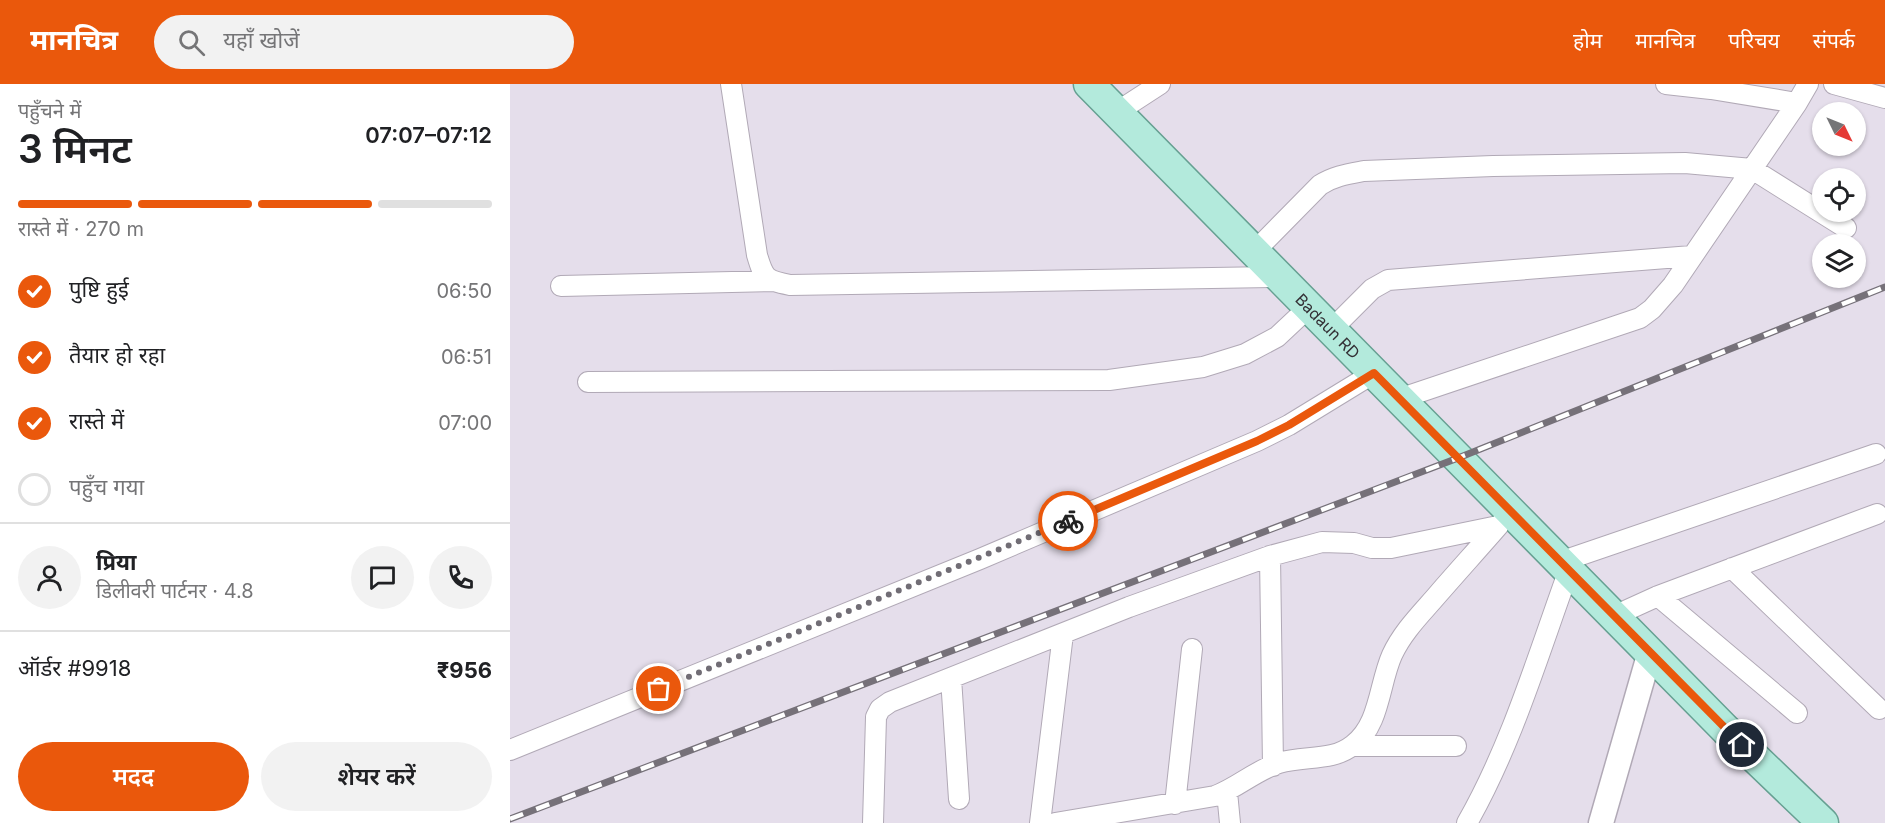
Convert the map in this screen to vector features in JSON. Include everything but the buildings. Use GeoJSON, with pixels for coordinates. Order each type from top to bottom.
{"type":"FeatureCollection","features":[{"type":"Feature","properties":{"kind":"main road","name":"Badaun RD"},"geometry":{"type":"LineString","coordinates":[[1089,84],[1399,399],[1504,519],[1564,566],[1726,730],[1823,823]]}},
{"type":"Feature","properties":{"kind":"street"},"geometry":{"type":"LineString","coordinates":[[731,84],[757,255],[762,273],[773,281]]}},
{"type":"Feature","properties":{"kind":"street"},"geometry":{"type":"LineString","coordinates":[[1117,112],[1160,84]]}},
{"type":"Feature","properties":{"kind":"street"},"geometry":{"type":"LineString","coordinates":[[1666,84],[1797,103]]}},
{"type":"Feature","properties":{"kind":"street"},"geometry":{"type":"LineString","coordinates":[[1399,399],[1640,318],[1652,309],[1673,285],[1808,84]]}},
{"type":"Feature","properties":{"kind":"street"},"geometry":{"type":"LineString","coordinates":[[1834,84],[1885,98]]}},
{"type":"Feature","properties":{"kind":"street"},"geometry":{"type":"LineString","coordinates":[[1254,252],[1320,185],[1343,174],[1364,171],[1685,163],[1752,169],[1845,228]]}},
{"type":"Feature","properties":{"kind":"street"},"geometry":{"type":"LineString","coordinates":[[1331,330],[1372,289],[1388,280],[1692,256]]}},
{"type":"Feature","properties":{"kind":"street"},"geometry":{"type":"LineString","coordinates":[[561,286],[773,281],[790,285],[1280,277]]}},
{"type":"Feature","properties":{"kind":"street"},"geometry":{"type":"LineString","coordinates":[[588,382],[1108,380],[1203,367],[1245,354],[1276,337],[1309,307]]}},
{"type":"Feature","properties":{"kind":"street"},"geometry":{"type":"LineString","coordinates":[[510,750],[980,559],[1257,441],[1289,425],[1374,373]]}},
{"type":"Feature","properties":{"kind":"street"},"geometry":{"type":"LineString","coordinates":[[1467,823],[1494,772],[1511,730],[1564,566],[1876,454]]}},
{"type":"Feature","properties":{"kind":"street"},"geometry":{"type":"LineString","coordinates":[[1614,616],[1658,596],[1877,514]]}},
{"type":"Feature","properties":{"kind":"street"},"geometry":{"type":"LineString","coordinates":[[873,823],[876,717],[880,709],[890,702],[1129,608],[1270,556],[1322,542],[1391,548],[1504,519]]}},
{"type":"Feature","properties":{"kind":"street"},"geometry":{"type":"LineString","coordinates":[[1055,823],[1215,796],[1227,792],[1280,763],[1338,755],[1353,746],[1366,734],[1376,712],[1381,686],[1393,654],[1407,629],[1504,519]]}},
{"type":"Feature","properties":{"kind":"street"},"geometry":{"type":"LineString","coordinates":[[1270,556],[1273,766]]}},
{"type":"Feature","properties":{"kind":"street"},"geometry":{"type":"LineString","coordinates":[[1732,568],[1879,709]]}},
{"type":"Feature","properties":{"kind":"street"},"geometry":{"type":"LineString","coordinates":[[1658,596],[1797,713]]}},
{"type":"Feature","properties":{"kind":"street"},"geometry":{"type":"LineString","coordinates":[[1040,823],[1063,634]]}},
{"type":"Feature","properties":{"kind":"street"},"geometry":{"type":"LineString","coordinates":[[1175,804],[1192,649]]}},
{"type":"Feature","properties":{"kind":"street"},"geometry":{"type":"LineString","coordinates":[[1601,823],[1650,652]]}},
{"type":"Feature","properties":{"kind":"street"},"geometry":{"type":"LineString","coordinates":[[951,678],[959,799]]}},
{"type":"Feature","properties":{"kind":"street"},"geometry":{"type":"LineString","coordinates":[[1353,746],[1456,746]]}},
{"type":"Feature","properties":{"kind":"street"},"geometry":{"type":"LineString","coordinates":[[1227,792],[1230,823]]}},
{"type":"Feature","properties":{"kind":"railway"},"geometry":{"type":"LineString","coordinates":[[510,819],[1458,458],[1885,287]]}},
{"type":"Feature","properties":{"kind":"way so far"},"geometry":{"type":"LineString","coordinates":[[659,689],[1068,521]]}},
{"type":"Feature","properties":{"kind":"route"},"geometry":{"type":"LineString","coordinates":[[1068,521],[1257,441],[1289,425],[1374,373],[1742,745]]}}]}
